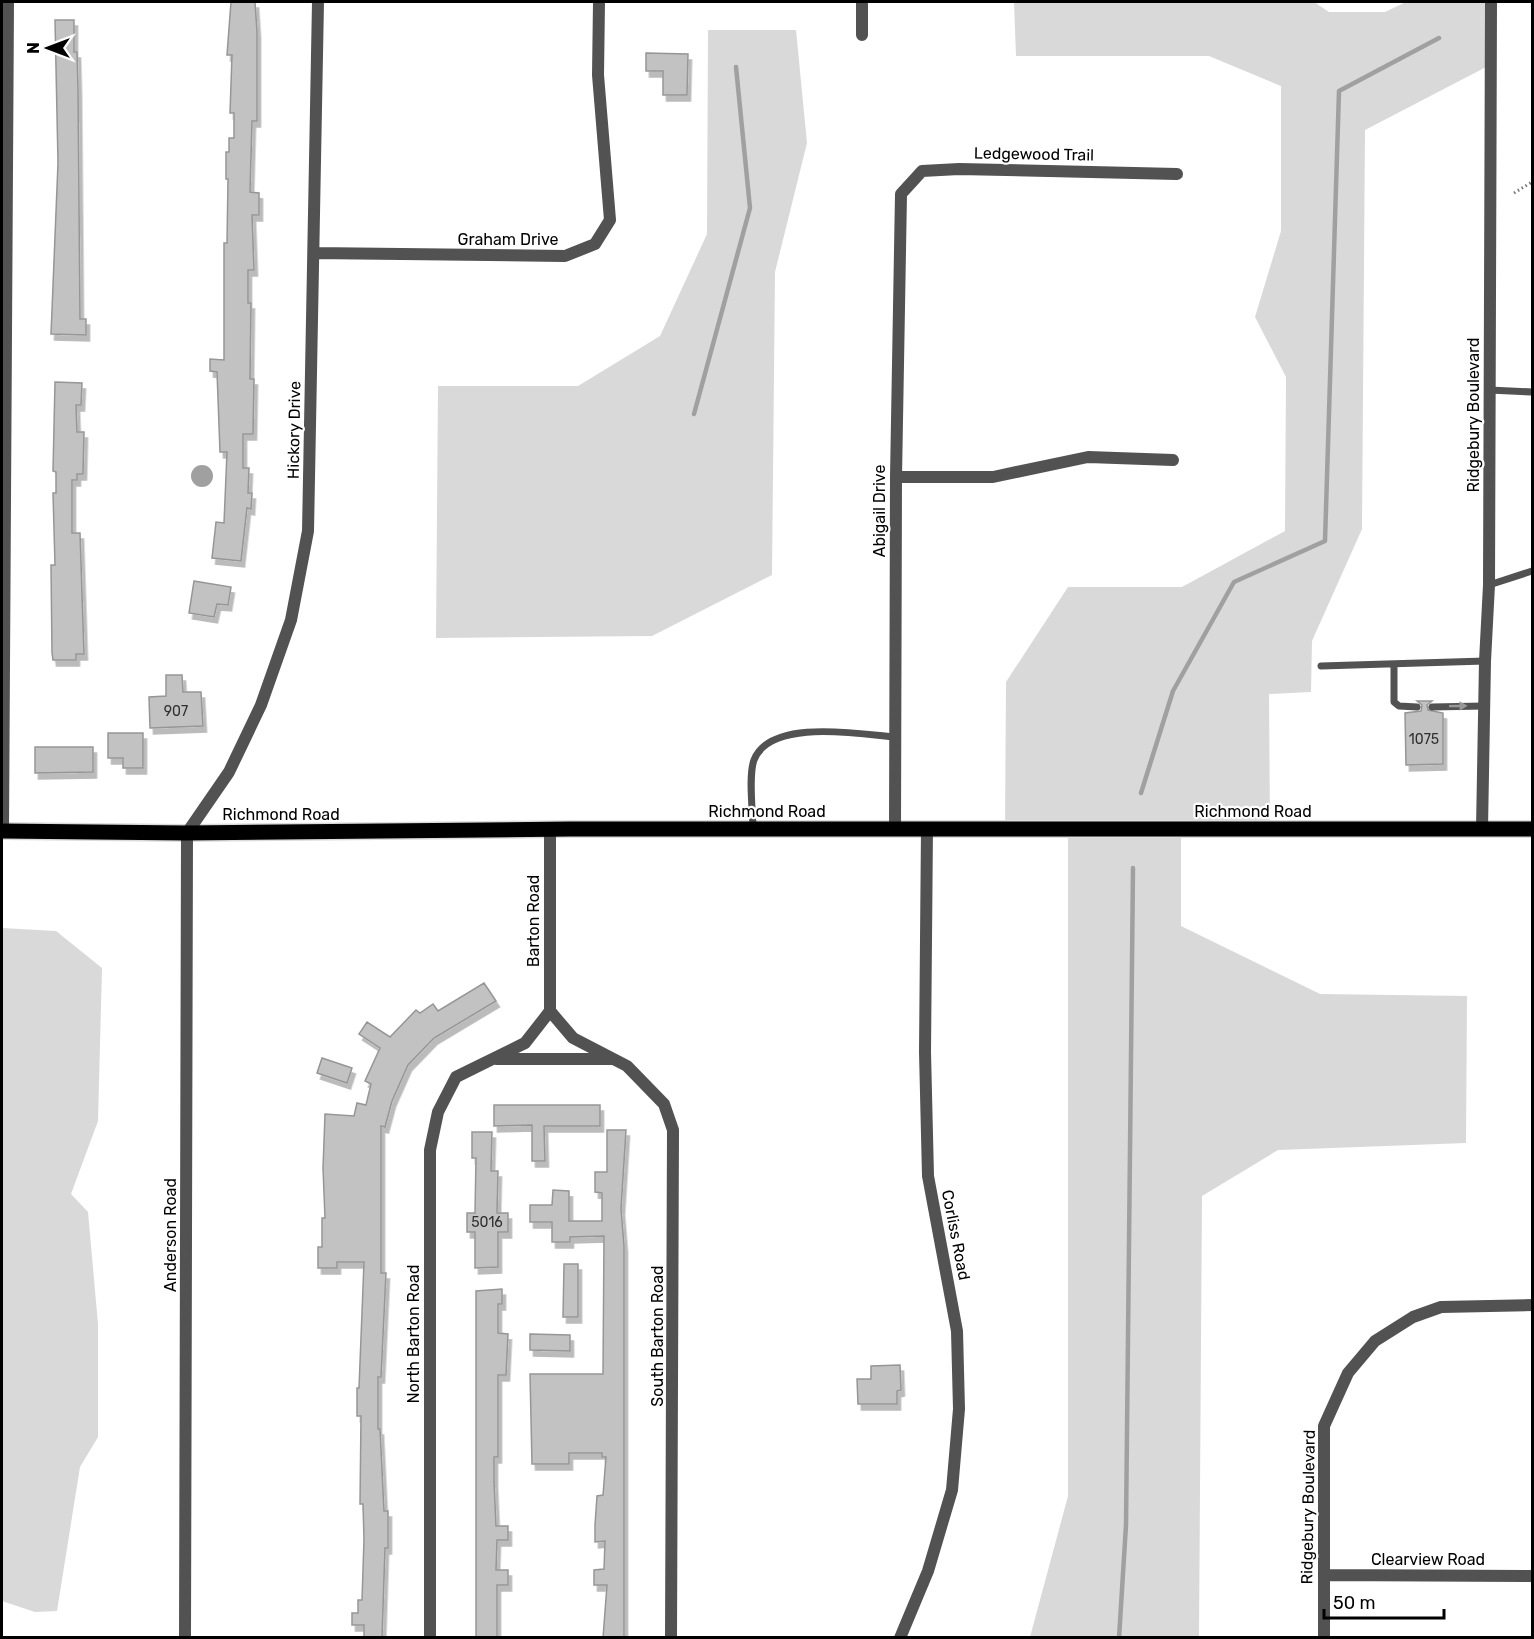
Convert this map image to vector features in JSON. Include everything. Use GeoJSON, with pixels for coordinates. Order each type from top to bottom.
{"type":"FeatureCollection","features":[{"type":"Feature","properties":{"kind":"main road","name":"Richmond Road"},"geometry":{"type":"LineString","coordinates":[[2,831],[187,833],[895,828],[1533,829]]}},
{"type":"Feature","properties":{"kind":"street"},"geometry":{"type":"LineString","coordinates":[[2,831],[8,2]]}},
{"type":"Feature","properties":{"kind":"street","name":"Hickory Drive"},"geometry":{"type":"LineString","coordinates":[[187,833],[229,772],[261,705],[291,620],[308,531],[318,2]]}},
{"type":"Feature","properties":{"kind":"street","name":"Graham Drive"},"geometry":{"type":"LineString","coordinates":[[314,253],[565,256],[595,244],[610,220],[598,75],[599,2]]}},
{"type":"Feature","properties":{"kind":"street"},"geometry":{"type":"LineString","coordinates":[[862,2],[862,35]]}},
{"type":"Feature","properties":{"kind":"street","name":"Ridgebury Boulevard"},"geometry":{"type":"LineString","coordinates":[[1482,829],[1485,661],[1489,585],[1491,2]]}},
{"type":"Feature","properties":{"kind":"street","name":"Ledgewood Trail"},"geometry":{"type":"LineString","coordinates":[[901,194],[922,171],[959,169],[1177,174]]}},
{"type":"Feature","properties":{"kind":"street","name":"Abigail Drive"},"geometry":{"type":"LineString","coordinates":[[895,828],[896,477],[901,194]]}},
{"type":"Feature","properties":{"kind":"street"},"geometry":{"type":"LineString","coordinates":[[896,477],[993,477],[1088,457],[1173,460]]}},
{"type":"Feature","properties":{"kind":"street","name":"Corliss Road"},"geometry":{"type":"LineString","coordinates":[[900,1638],[928,1571],[952,1490],[959,1409],[957,1331],[928,1176],[925,1052],[927,828]]}},
{"type":"Feature","properties":{"kind":"street","name":"Barton Road"},"geometry":{"type":"LineString","coordinates":[[550,831],[550,1011]]}},
{"type":"Feature","properties":{"kind":"street","name":"Anderson Road"},"geometry":{"type":"LineString","coordinates":[[185,1638],[187,833]]}},
{"type":"Feature","properties":{"kind":"street","name":"North Barton Road"},"geometry":{"type":"LineString","coordinates":[[430,1638],[430,1150],[438,1112],[456,1077],[525,1043],[550,1011]]}},
{"type":"Feature","properties":{"kind":"street","name":"South Barton Road"},"geometry":{"type":"LineString","coordinates":[[550,1011],[573,1038],[627,1066],[664,1104],[674,1130],[671,1638]]}},
{"type":"Feature","properties":{"kind":"street","name":"North Barton Road"},"geometry":{"type":"LineString","coordinates":[[494,1059],[615,1059]]}},
{"type":"Feature","properties":{"kind":"street","name":"Ridgebury Boulevard"},"geometry":{"type":"LineString","coordinates":[[1323,1638],[1324,1426],[1348,1372],[1375,1341],[1413,1317],[1441,1307],[1533,1305]]}},
{"type":"Feature","properties":{"kind":"street","name":"Clearview Road"},"geometry":{"type":"LineString","coordinates":[[1324,1575],[1533,1576]]}},
{"type":"Feature","properties":{"kind":"lane"},"geometry":{"type":"LineString","coordinates":[[1489,390],[1533,392]]}},
{"type":"Feature","properties":{"kind":"lane"},"geometry":{"type":"LineString","coordinates":[[1489,585],[1533,571]]}},
{"type":"Feature","properties":{"kind":"lane"},"geometry":{"type":"LineString","coordinates":[[1321,666],[1485,661]]}},
{"type":"Feature","properties":{"kind":"lane"},"geometry":{"type":"LineString","coordinates":[[1394,664],[1394,702],[1399,706],[1417,707]]}},
{"type":"Feature","properties":{"kind":"lane"},"geometry":{"type":"LineString","coordinates":[[1432,707],[1484,706]]}},
{"type":"Feature","properties":{"kind":"lane"},"geometry":{"type":"LineString","coordinates":[[753,830],[752,763],[760,747],[780,738],[812,732],[835,731],[896,738]]}},
{"type":"Feature","properties":{"kind":"path"},"geometry":{"type":"LineString","coordinates":[[1514,193],[1533,182]]}},
{"type":"Feature","properties":{"kind":"shaded area"},"geometry":{"type":"Polygon","coordinates":[[[1014,2],[1314,2],[1329,12],[1385,12],[1406,2],[1491,2],[1490,65],[1365,130],[1362,529],[1312,641],[1311,692],[1269,694],[1270,829],[1181,829],[1181,926],[1320,994],[1467,996],[1466,1143],[1278,1150],[1202,1196],[1199,1637],[1030,1637],[1068,1496],[1068,829],[1005,828],[1006,682],[1068,587],[1182,587],[1285,531],[1286,377],[1255,317],[1281,231],[1281,86],[1209,56],[1016,56],[1014,2]]]}},
{"type":"Feature","properties":{"kind":"shaded area"},"geometry":{"type":"Polygon","coordinates":[[[708,30],[796,30],[807,143],[775,272],[772,575],[652,636],[436,638],[438,386],[578,386],[660,336],[707,234],[708,30]]]}},
{"type":"Feature","properties":{"kind":"shaded area"},"geometry":{"type":"Polygon","coordinates":[[[202,465],[210,468],[213,476],[210,484],[202,487],[194,484],[191,476],[194,468],[202,465]]]}},
{"type":"Feature","properties":{"kind":"shaded area"},"geometry":{"type":"Polygon","coordinates":[[[2,928],[56,931],[102,968],[98,1121],[71,1194],[88,1212],[98,1324],[98,1437],[80,1467],[57,1611],[35,1612],[2,1601],[2,928]]]}},
{"type":"Feature","properties":{"kind":"building"},"geometry":{"type":"Polygon","coordinates":[[[231,2],[255,2],[257,32],[257,121],[252,121],[250,192],[259,193],[259,215],[252,215],[254,270],[248,270],[248,303],[251,303],[250,379],[254,379],[253,434],[243,434],[243,468],[249,468],[248,493],[252,493],[251,509],[247,508],[241,561],[212,558],[216,522],[224,523],[227,452],[220,452],[217,372],[210,371],[210,359],[224,360],[224,243],[227,243],[228,179],[226,179],[226,152],[229,152],[229,138],[234,138],[234,113],[230,113],[232,55],[227,55],[231,2]]]}},
{"type":"Feature","properties":{"kind":"building"},"geometry":{"type":"Polygon","coordinates":[[[55,20],[74,20],[74,52],[77,52],[78,89],[80,319],[86,319],[86,335],[51,334],[58,163],[55,20]]]}},
{"type":"Feature","properties":{"kind":"building"},"geometry":{"type":"Polygon","coordinates":[[[646,53],[688,54],[687,95],[663,95],[663,71],[646,71],[646,53]]]}},
{"type":"Feature","properties":{"kind":"building"},"geometry":{"type":"Polygon","coordinates":[[[55,382],[82,383],[81,405],[76,405],[77,432],[84,432],[83,474],[77,474],[77,480],[72,480],[72,533],[80,533],[84,654],[76,654],[76,660],[53,660],[52,653],[51,565],[55,565],[53,493],[56,493],[56,472],[53,471],[55,382]]]}},
{"type":"Feature","properties":{"kind":"building"},"geometry":{"type":"Polygon","coordinates":[[[194,581],[231,587],[228,605],[217,604],[214,617],[189,613],[194,581]]]}},
{"type":"Feature","properties":{"kind":"building"},"geometry":{"type":"Polygon","coordinates":[[[166,675],[182,675],[183,692],[201,692],[203,726],[150,728],[149,697],[166,696],[166,675]]]}},
{"type":"Feature","properties":{"kind":"building"},"geometry":{"type":"Polygon","coordinates":[[[1417,701],[1432,701],[1427,705],[1428,710],[1443,713],[1443,764],[1406,765],[1405,713],[1421,711],[1422,705],[1417,701]]]}},
{"type":"Feature","properties":{"kind":"building"},"geometry":{"type":"Polygon","coordinates":[[[108,733],[143,733],[143,768],[123,768],[123,758],[108,758],[108,733]]]}},
{"type":"Feature","properties":{"kind":"building"},"geometry":{"type":"Polygon","coordinates":[[[35,747],[93,747],[93,772],[35,773],[35,747]]]}},
{"type":"Feature","properties":{"kind":"building"},"geometry":{"type":"Polygon","coordinates":[[[484,983],[496,1001],[434,1038],[408,1065],[392,1101],[385,1127],[381,1126],[381,1273],[386,1273],[381,1377],[378,1377],[378,1429],[380,1429],[384,1511],[388,1511],[388,1548],[385,1548],[382,1638],[364,1638],[364,1625],[352,1625],[352,1613],[358,1613],[358,1600],[362,1600],[364,1539],[363,1504],[360,1504],[361,1416],[357,1416],[357,1388],[359,1388],[364,1262],[337,1262],[337,1268],[318,1268],[318,1247],[322,1247],[322,1218],[325,1218],[323,1168],[325,1114],[354,1116],[357,1103],[366,1105],[371,1084],[365,1081],[380,1048],[359,1034],[367,1022],[390,1037],[416,1010],[420,1013],[433,1004],[438,1011],[484,983]]]}},
{"type":"Feature","properties":{"kind":"building"},"geometry":{"type":"Polygon","coordinates":[[[322,1058],[352,1068],[347,1083],[317,1073],[322,1058]]]}},
{"type":"Feature","properties":{"kind":"building"},"geometry":{"type":"Polygon","coordinates":[[[494,1105],[600,1105],[600,1126],[544,1126],[545,1161],[532,1161],[532,1125],[494,1126],[494,1105]]]}},
{"type":"Feature","properties":{"kind":"building"},"geometry":{"type":"Polygon","coordinates":[[[607,1130],[626,1130],[621,1209],[624,1246],[624,1638],[603,1638],[607,1585],[594,1585],[594,1570],[604,1569],[605,1541],[595,1542],[595,1525],[597,1496],[603,1495],[606,1457],[602,1457],[602,1453],[569,1453],[569,1464],[532,1464],[530,1374],[603,1374],[604,1236],[570,1237],[570,1242],[552,1242],[552,1222],[530,1222],[530,1205],[552,1205],[553,1190],[569,1191],[569,1221],[602,1221],[602,1193],[595,1192],[595,1172],[607,1172],[607,1130]]]}},
{"type":"Feature","properties":{"kind":"building"},"geometry":{"type":"Polygon","coordinates":[[[472,1132],[492,1132],[491,1171],[498,1171],[497,1213],[508,1213],[508,1232],[498,1232],[498,1267],[475,1268],[475,1232],[467,1232],[467,1213],[475,1213],[476,1158],[472,1158],[472,1132]]]}},
{"type":"Feature","properties":{"kind":"building"},"geometry":{"type":"Polygon","coordinates":[[[564,1264],[578,1264],[578,1317],[563,1317],[564,1264]]]}},
{"type":"Feature","properties":{"kind":"building"},"geometry":{"type":"Polygon","coordinates":[[[502,1289],[502,1304],[498,1304],[498,1333],[508,1334],[506,1375],[498,1375],[498,1457],[494,1457],[494,1481],[496,1526],[508,1526],[508,1540],[497,1540],[496,1570],[508,1570],[508,1585],[497,1585],[497,1638],[476,1638],[476,1291],[502,1289]]]}},
{"type":"Feature","properties":{"kind":"building"},"geometry":{"type":"Polygon","coordinates":[[[530,1334],[570,1335],[570,1351],[530,1350],[530,1334]]]}},
{"type":"Feature","properties":{"kind":"building"},"geometry":{"type":"Polygon","coordinates":[[[900,1365],[901,1390],[897,1391],[897,1404],[858,1404],[857,1379],[871,1379],[871,1366],[900,1365]]]}},
{"type":"Feature","properties":{"kind":"waterway"},"geometry":{"type":"LineString","coordinates":[[1141,793],[1173,691],[1234,582],[1325,541],[1339,91],[1439,38]]}},
{"type":"Feature","properties":{"kind":"waterway"},"geometry":{"type":"LineString","coordinates":[[694,414],[750,208],[736,67]]}},
{"type":"Feature","properties":{"kind":"waterway"},"geometry":{"type":"LineString","coordinates":[[1119,1638],[1126,1525],[1133,868]]}}]}
